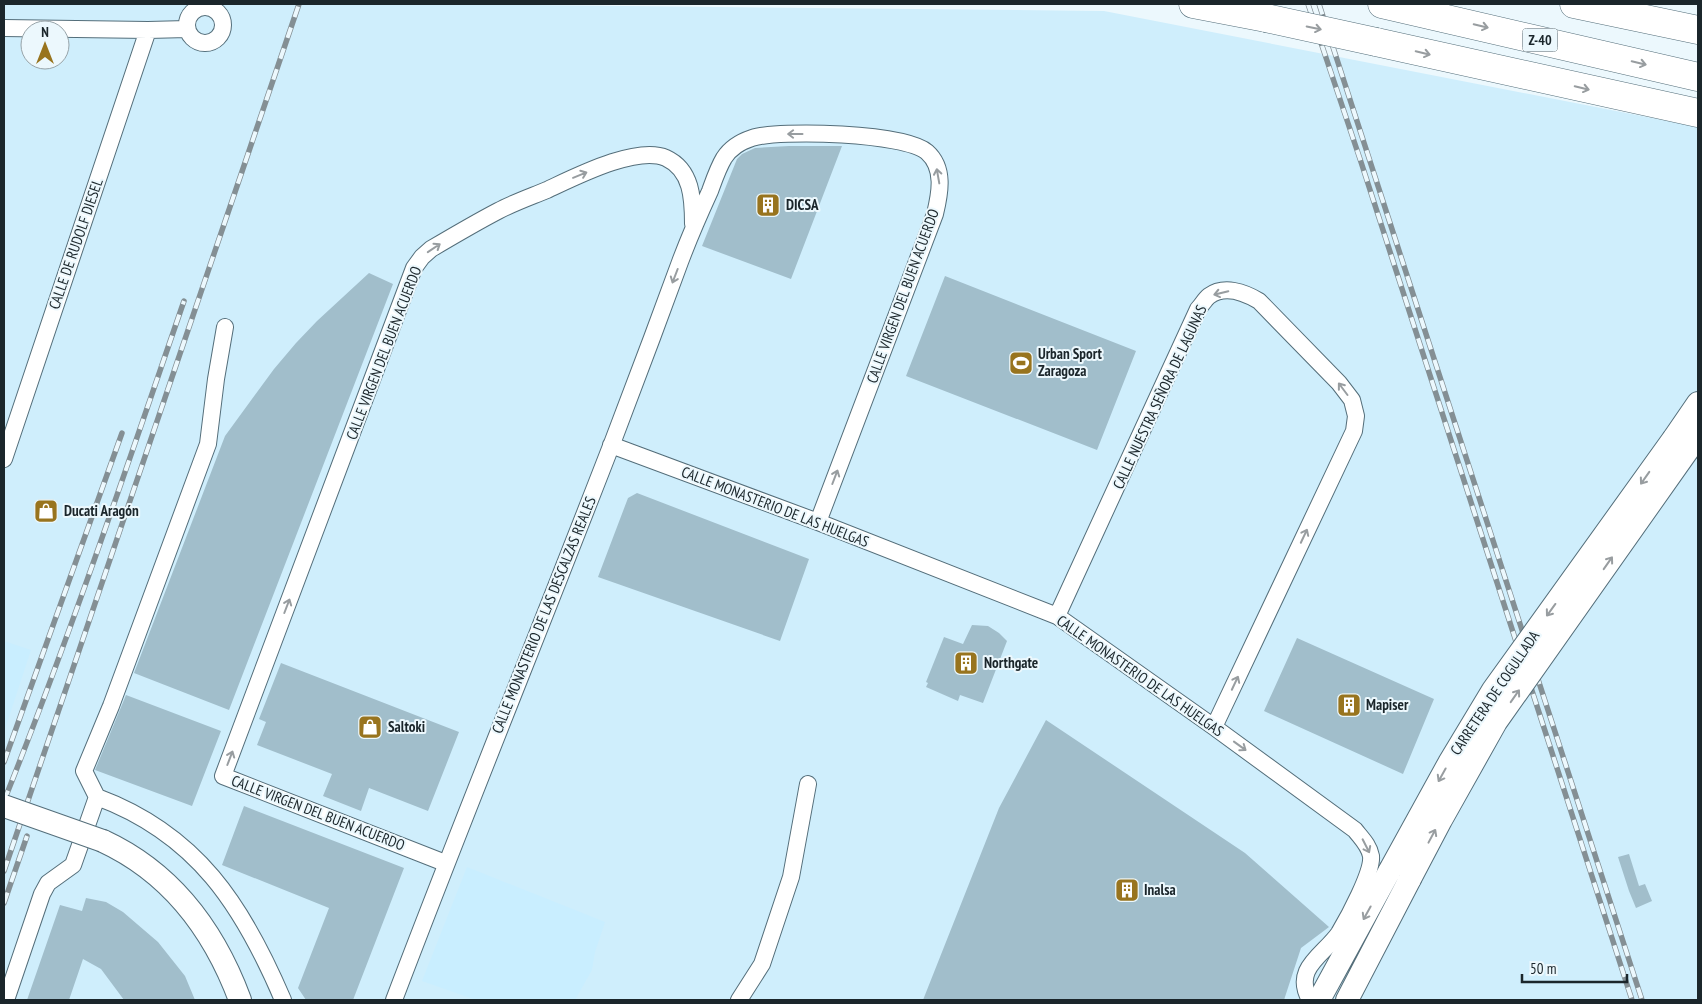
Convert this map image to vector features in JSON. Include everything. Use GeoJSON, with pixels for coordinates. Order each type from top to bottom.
{"type":"FeatureCollection","features":[{"type":"Feature","properties":{"kind":"highway"},"geometry":{"type":"LineString","coordinates":[[1193,4],[1266,18],[1698,113]]}},
{"type":"Feature","properties":{"kind":"highway","name":"Z-40"},"geometry":{"type":"LineString","coordinates":[[1382,4],[1698,77]]}},
{"type":"Feature","properties":{"kind":"highway"},"geometry":{"type":"LineString","coordinates":[[1574,4],[1698,30]]}},
{"type":"Feature","properties":{"kind":"street"},"geometry":{"type":"LineString","coordinates":[[4,28],[148,30],[187,28]]}},
{"type":"Feature","properties":{"kind":"street","name":"CALLE DE RUDOLF DIESEL"},"geometry":{"type":"LineString","coordinates":[[4,459],[148,30]]}},
{"type":"Feature","properties":{"kind":"street","name":"CALLE VIRGEN DEL BUEN ACUERDO"},"geometry":{"type":"LineString","coordinates":[[693,230],[730,150],[739,142],[755,137],[772,134],[854,134],[917,146],[928,153],[935,163],[940,177],[935,214],[818,522]]}},
{"type":"Feature","properties":{"kind":"street","name":"CALLE VIRGEN DEL BUEN ACUERDO"},"geometry":{"type":"LineString","coordinates":[[446,864],[223,776],[414,268],[431,249],[499,210],[606,165],[644,155],[655,155],[674,163],[688,180],[692,193],[693,230]]}},
{"type":"Feature","properties":{"kind":"street","name":"CALLE MONASTERIO DE LAS DESCALZAS REALES"},"geometry":{"type":"LineString","coordinates":[[394,1000],[693,230]]}},
{"type":"Feature","properties":{"kind":"street","name":"CALLE NUESTRA SEÑORA DE LAGUNAS"},"geometry":{"type":"LineString","coordinates":[[1057,616],[1198,309],[1208,297],[1219,291],[1231,290],[1245,293],[1259,301],[1339,383],[1352,400],[1356,416],[1354,431],[1214,727]]}},
{"type":"Feature","properties":{"kind":"street"},"geometry":{"type":"LineString","coordinates":[[225,327],[216,378],[208,444],[111,706],[84,772],[97,797],[151,823],[178,843],[210,872],[242,916],[283,1000]]}},
{"type":"Feature","properties":{"kind":"street","name":"CARRETERA DE COGULLADA"},"geometry":{"type":"LineString","coordinates":[[1347,1000],[1449,763],[1494,690],[1687,441],[1698,403]]}},
{"type":"Feature","properties":{"kind":"street","name":"CALLE MONASTERIO DE LAS HUELGAS"},"geometry":{"type":"LineString","coordinates":[[611,445],[818,522],[1057,616],[1355,830],[1365,842],[1370,855],[1370,866],[1367,877],[1338,933],[1310,966],[1305,980],[1305,988],[1310,1000]]}},
{"type":"Feature","properties":{"kind":"street"},"geometry":{"type":"LineString","coordinates":[[739,1000],[762,964],[791,877],[808,784]]}},
{"type":"Feature","properties":{"kind":"street"},"geometry":{"type":"LineString","coordinates":[[6,1000],[42,894],[48,883],[74,865],[97,797]]}},
{"type":"Feature","properties":{"kind":"street"},"geometry":{"type":"LineString","coordinates":[[4,806],[103,841],[133,857],[148,868],[180,896],[195,914],[227,968],[240,1000]]}},
{"type":"Feature","properties":{"kind":"street","name":"CARRETERA DE COGULLADA"},"geometry":{"type":"LineString","coordinates":[[1320,1000],[1400,875]]}},
{"type":"Feature","properties":{"kind":"shaded area"},"geometry":{"type":"Polygon","coordinates":[[[4,4],[439,4],[1104,11],[1698,127],[1698,1000],[4,1000],[4,4]]]}},
{"type":"Feature","properties":{"kind":"shaded area"},"geometry":{"type":"Polygon","coordinates":[[[4,641],[31,650],[4,732],[4,641]]]}},
{"type":"Feature","properties":{"kind":"shaded area"},"geometry":{"type":"Polygon","coordinates":[[[467,867],[605,922],[595,952],[592,970],[575,1000],[476,1000],[422,981],[467,867]]]}},
{"type":"Feature","properties":{"kind":"building","name":"DICSA"},"geometry":{"type":"Polygon","coordinates":[[[842,146],[791,279],[702,246],[737,159],[742,154],[755,148],[842,146]]]}},
{"type":"Feature","properties":{"kind":"building"},"geometry":{"type":"Polygon","coordinates":[[[369,273],[393,284],[229,710],[134,673],[225,436],[274,369],[296,343],[369,273]]]}},
{"type":"Feature","properties":{"kind":"building","name":"Urban Sport Zaragoza"},"geometry":{"type":"Polygon","coordinates":[[[945,276],[1136,351],[1097,450],[906,376],[945,276]]]}},
{"type":"Feature","properties":{"kind":"building"},"geometry":{"type":"Polygon","coordinates":[[[637,493],[809,559],[780,641],[598,577],[628,498],[637,493]]]}},
{"type":"Feature","properties":{"kind":"building","name":"Northgate"},"geometry":{"type":"Polygon","coordinates":[[[972,625],[988,626],[1007,641],[983,703],[960,695],[958,701],[926,687],[928,683],[926,682],[944,637],[963,644],[972,625]]]}},
{"type":"Feature","properties":{"kind":"building","name":"Mapiser"},"geometry":{"type":"Polygon","coordinates":[[[1297,638],[1434,699],[1403,774],[1264,711],[1297,638]]]}},
{"type":"Feature","properties":{"kind":"building"},"geometry":{"type":"Polygon","coordinates":[[[281,663],[459,732],[428,811],[369,788],[361,811],[323,796],[332,774],[257,745],[266,722],[259,719],[281,663]]]}},
{"type":"Feature","properties":{"kind":"building"},"geometry":{"type":"Polygon","coordinates":[[[126,695],[221,731],[192,806],[95,770],[126,695]]]}},
{"type":"Feature","properties":{"kind":"building","name":"Inalsa"},"geometry":{"type":"Polygon","coordinates":[[[1046,720],[1245,853],[1329,927],[1301,948],[1284,1000],[923,1000],[999,808],[1046,720]]]}},
{"type":"Feature","properties":{"kind":"building"},"geometry":{"type":"Polygon","coordinates":[[[244,806],[404,868],[353,1000],[306,1000],[298,988],[329,908],[222,865],[244,806]]]}},
{"type":"Feature","properties":{"kind":"building"},"geometry":{"type":"Polygon","coordinates":[[[1629,854],[1639,886],[1645,884],[1652,901],[1636,908],[1618,857],[1629,854]]]}},
{"type":"Feature","properties":{"kind":"building"},"geometry":{"type":"Polygon","coordinates":[[[86,898],[106,902],[123,912],[158,942],[185,976],[195,1000],[124,1000],[101,969],[83,959],[69,1000],[27,1000],[60,905],[82,911],[86,898]]]}},
{"type":"Feature","properties":{"kind":"railway"},"geometry":{"type":"LineString","coordinates":[[4,871],[299,4]]}},
{"type":"Feature","properties":{"kind":"railway"},"geometry":{"type":"LineString","coordinates":[[1308,4],[1361,162],[1632,1000]]}},
{"type":"Feature","properties":{"kind":"railway"},"geometry":{"type":"LineString","coordinates":[[1319,4],[1642,1000]]}},
{"type":"Feature","properties":{"kind":"railway"},"geometry":{"type":"LineString","coordinates":[[4,801],[75,615],[184,301]]}},
{"type":"Feature","properties":{"kind":"railway"},"geometry":{"type":"LineString","coordinates":[[4,762],[122,433]]}},
{"type":"Feature","properties":{"kind":"railway"},"geometry":{"type":"LineString","coordinates":[[4,903],[27,836]]}},
{"type":"Feature","properties":{"kind":"place","name":"DICSA"},"geometry":{"type":"Point","coordinates":[768,205]}},
{"type":"Feature","properties":{"kind":"place","name":"Urban Sport Zaragoza"},"geometry":{"type":"Point","coordinates":[1021,363]}},
{"type":"Feature","properties":{"kind":"place","name":"Ducati Aragón"},"geometry":{"type":"Point","coordinates":[46,511]}},
{"type":"Feature","properties":{"kind":"place","name":"Northgate"},"geometry":{"type":"Point","coordinates":[966,663]}},
{"type":"Feature","properties":{"kind":"place","name":"Mapiser"},"geometry":{"type":"Point","coordinates":[1349,705]}},
{"type":"Feature","properties":{"kind":"place","name":"Saltoki"},"geometry":{"type":"Point","coordinates":[370,727]}},
{"type":"Feature","properties":{"kind":"place","name":"Inalsa"},"geometry":{"type":"Point","coordinates":[1127,890]}}]}
